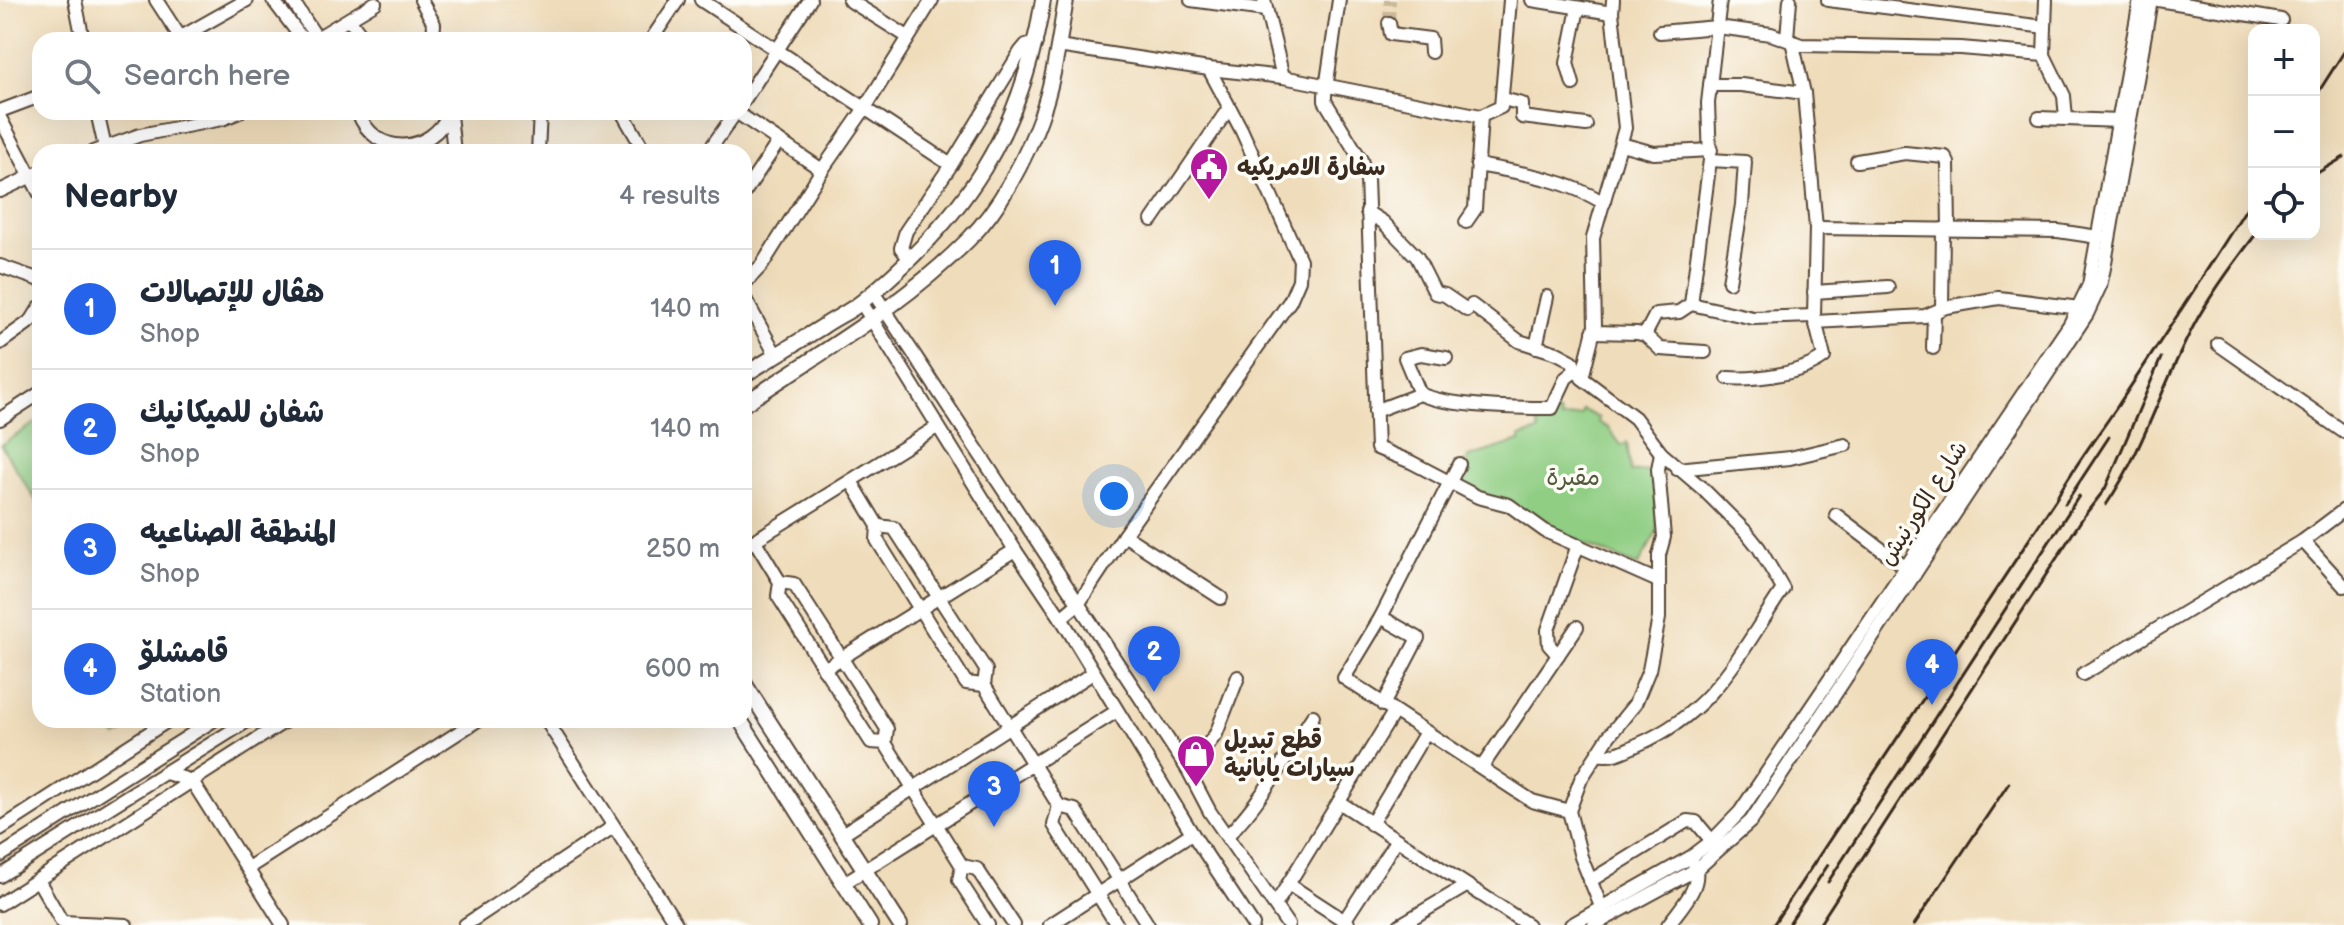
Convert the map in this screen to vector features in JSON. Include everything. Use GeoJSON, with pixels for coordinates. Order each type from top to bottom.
{"type":"FeatureCollection","features":[{"type":"Feature","properties":{"kind":"main road"},"geometry":{"type":"LineString","coordinates":[[752,370],[861,302],[910,260],[947,221],[990,161],[1010,121],[1036,43],[1043,0]]}},
{"type":"Feature","properties":{"kind":"main road"},"geometry":{"type":"LineString","coordinates":[[752,399],[888,310],[983,223],[1034,134],[1046,98],[1066,0]]}},
{"type":"Feature","properties":{"kind":"main road"},"geometry":{"type":"LineString","coordinates":[[1036,43],[1058,46]]}},
{"type":"Feature","properties":{"kind":"main road"},"geometry":{"type":"LineString","coordinates":[[752,695],[900,925]]}},
{"type":"Feature","properties":{"kind":"main road"},"geometry":{"type":"LineString","coordinates":[[745,728],[870,925]]}},
{"type":"Feature","properties":{"kind":"street"},"geometry":{"type":"LineString","coordinates":[[75,0],[81,32]]}},
{"type":"Feature","properties":{"kind":"street"},"geometry":{"type":"LineString","coordinates":[[156,0],[176,32]]}},
{"type":"Feature","properties":{"kind":"street"},"geometry":{"type":"LineString","coordinates":[[192,32],[247,0]]}},
{"type":"Feature","properties":{"kind":"street"},"geometry":{"type":"LineString","coordinates":[[273,0],[297,32]]}},
{"type":"Feature","properties":{"kind":"street"},"geometry":{"type":"LineString","coordinates":[[292,0],[313,32]]}},
{"type":"Feature","properties":{"kind":"street"},"geometry":{"type":"LineString","coordinates":[[421,0],[434,24],[434,32]]}},
{"type":"Feature","properties":{"kind":"street"},"geometry":{"type":"LineString","coordinates":[[656,32],[678,0]]}},
{"type":"Feature","properties":{"kind":"street"},"geometry":{"type":"LineString","coordinates":[[701,0],[750,32]]}},
{"type":"Feature","properties":{"kind":"street"},"geometry":{"type":"LineString","coordinates":[[752,88],[810,0]]}},
{"type":"Feature","properties":{"kind":"street"},"geometry":{"type":"LineString","coordinates":[[849,0],[866,4],[908,37]]}},
{"type":"Feature","properties":{"kind":"street"},"geometry":{"type":"LineString","coordinates":[[752,276],[865,108],[932,0]]}},
{"type":"Feature","properties":{"kind":"street"},"geometry":{"type":"LineString","coordinates":[[1191,0],[1264,5],[1283,77]]}},
{"type":"Feature","properties":{"kind":"street"},"geometry":{"type":"LineString","coordinates":[[1339,0],[1325,101],[1365,168],[1377,448],[1478,497],[1509,505],[1545,531],[1658,581]]}},
{"type":"Feature","properties":{"kind":"street"},"geometry":{"type":"LineString","coordinates":[[1058,46],[1283,77],[1481,116],[1501,107],[1510,0]]}},
{"type":"Feature","properties":{"kind":"street"},"geometry":{"type":"LineString","coordinates":[[1446,358],[1421,354],[1405,358],[1420,394],[1431,399],[1493,406],[1552,408],[1566,378],[1580,370],[1593,332],[1593,238],[1625,128],[1612,6],[1578,8],[1532,0]]}},
{"type":"Feature","properties":{"kind":"street"},"geometry":{"type":"LineString","coordinates":[[1691,304],[1711,155],[1708,103],[1720,0]]}},
{"type":"Feature","properties":{"kind":"street"},"geometry":{"type":"LineString","coordinates":[[1728,378],[1753,379],[1816,363],[1824,357],[1815,319],[1816,228],[1804,93],[1790,39],[1790,0]]}},
{"type":"Feature","properties":{"kind":"street"},"geometry":{"type":"LineString","coordinates":[[1828,0],[2045,27]]}},
{"type":"Feature","properties":{"kind":"street"},"geometry":{"type":"LineString","coordinates":[[2046,0],[2044,55],[2064,96],[2066,118]]}},
{"type":"Feature","properties":{"kind":"street","name":"شارع الكورنيش"},"geometry":{"type":"LineString","coordinates":[[1594,925],[1694,863],[1751,821],[2087,314],[2100,286],[2120,121],[2140,0]]}},
{"type":"Feature","properties":{"kind":"street","name":"شارع الكورنيش"},"geometry":{"type":"LineString","coordinates":[[1571,925],[1694,863],[1740,812],[2080,308],[2089,285],[2111,191],[2151,0]]}},
{"type":"Feature","properties":{"kind":"street"},"geometry":{"type":"LineString","coordinates":[[2158,0],[2281,20]]}},
{"type":"Feature","properties":{"kind":"street"},"geometry":{"type":"LineString","coordinates":[[328,32],[375,3]]}},
{"type":"Feature","properties":{"kind":"street"},"geometry":{"type":"LineString","coordinates":[[1573,84],[1567,63],[1578,8]]}},
{"type":"Feature","properties":{"kind":"street"},"geometry":{"type":"LineString","coordinates":[[349,19],[359,32]]}},
{"type":"Feature","properties":{"kind":"street"},"geometry":{"type":"LineString","coordinates":[[1389,23],[1391,34],[1430,39],[1431,52]]}},
{"type":"Feature","properties":{"kind":"street"},"geometry":{"type":"LineString","coordinates":[[1660,32],[1717,27],[1790,39],[1801,45],[1961,48],[2044,55]]}},
{"type":"Feature","properties":{"kind":"street"},"geometry":{"type":"LineString","coordinates":[[752,34],[951,165]]}},
{"type":"Feature","properties":{"kind":"street"},"geometry":{"type":"LineString","coordinates":[[910,260],[901,248],[906,231],[1021,51],[1026,45],[1036,43]]}},
{"type":"Feature","properties":{"kind":"street"},"geometry":{"type":"LineString","coordinates":[[1061,618],[1079,603],[1290,301],[1299,280],[1300,260],[1209,69]]}},
{"type":"Feature","properties":{"kind":"street"},"geometry":{"type":"LineString","coordinates":[[1710,85],[1741,85],[1804,93]]}},
{"type":"Feature","properties":{"kind":"street"},"geometry":{"type":"LineString","coordinates":[[0,111],[32,99]]}},
{"type":"Feature","properties":{"kind":"street"},"geometry":{"type":"LineString","coordinates":[[1503,99],[1522,104],[1522,117],[1586,125]]}},
{"type":"Feature","properties":{"kind":"street"},"geometry":{"type":"LineString","coordinates":[[1152,220],[1229,108]]}},
{"type":"Feature","properties":{"kind":"street"},"geometry":{"type":"LineString","coordinates":[[1466,222],[1475,209],[1481,116]]}},
{"type":"Feature","properties":{"kind":"street"},"geometry":{"type":"LineString","coordinates":[[0,118],[32,168]]}},
{"type":"Feature","properties":{"kind":"street"},"geometry":{"type":"LineString","coordinates":[[2039,118],[2120,121]]}},
{"type":"Feature","properties":{"kind":"street"},"geometry":{"type":"LineString","coordinates":[[98,120],[100,144]]}},
{"type":"Feature","properties":{"kind":"street"},"geometry":{"type":"LineString","coordinates":[[118,144],[140,135],[204,120]]}},
{"type":"Feature","properties":{"kind":"street"},"geometry":{"type":"LineString","coordinates":[[361,120],[376,144]]}},
{"type":"Feature","properties":{"kind":"street"},"geometry":{"type":"LineString","coordinates":[[414,144],[434,136],[447,120]]}},
{"type":"Feature","properties":{"kind":"street"},"geometry":{"type":"LineString","coordinates":[[451,120],[453,144]]}},
{"type":"Feature","properties":{"kind":"street"},"geometry":{"type":"LineString","coordinates":[[539,144],[541,120]]}},
{"type":"Feature","properties":{"kind":"street"},"geometry":{"type":"LineString","coordinates":[[627,120],[640,144]]}},
{"type":"Feature","properties":{"kind":"street"},"geometry":{"type":"LineString","coordinates":[[714,144],[730,120]]}},
{"type":"Feature","properties":{"kind":"street"},"geometry":{"type":"LineString","coordinates":[[748,120],[822,170]]}},
{"type":"Feature","properties":{"kind":"street"},"geometry":{"type":"LineString","coordinates":[[370,133],[393,144]]}},
{"type":"Feature","properties":{"kind":"street"},"geometry":{"type":"LineString","coordinates":[[752,181],[779,141]]}},
{"type":"Feature","properties":{"kind":"street"},"geometry":{"type":"LineString","coordinates":[[1621,144],[1654,153],[1711,155],[1745,162],[1742,205],[1729,282]]}},
{"type":"Feature","properties":{"kind":"street"},"geometry":{"type":"LineString","coordinates":[[1857,161],[1905,153],[1945,157],[1948,163],[1946,229],[1933,348]]}},
{"type":"Feature","properties":{"kind":"street"},"geometry":{"type":"LineString","coordinates":[[1477,165],[1550,179],[1604,203]]}},
{"type":"Feature","properties":{"kind":"street"},"geometry":{"type":"LineString","coordinates":[[0,191],[32,176]]}},
{"type":"Feature","properties":{"kind":"street"},"geometry":{"type":"LineString","coordinates":[[1367,212],[1383,222],[1417,257],[1435,293],[1445,295],[1467,310],[1472,305],[1519,341],[1572,361],[1582,378],[1635,418],[1661,453],[1703,489],[1753,540],[1783,589],[1719,685],[1700,706],[1659,734],[1611,755],[1598,754]]}},
{"type":"Feature","properties":{"kind":"street"},"geometry":{"type":"LineString","coordinates":[[1816,228],[2058,231],[2098,237]]}},
{"type":"Feature","properties":{"kind":"street"},"geometry":{"type":"LineString","coordinates":[[0,266],[32,277]]}},
{"type":"Feature","properties":{"kind":"street"},"geometry":{"type":"LineString","coordinates":[[1814,292],[1888,287]]}},
{"type":"Feature","properties":{"kind":"street"},"geometry":{"type":"LineString","coordinates":[[873,292],[888,310],[1188,770],[1227,836],[1288,925]]}},
{"type":"Feature","properties":{"kind":"street"},"geometry":{"type":"LineString","coordinates":[[1536,347],[1547,297]]}},
{"type":"Feature","properties":{"kind":"street"},"geometry":{"type":"LineString","coordinates":[[1645,335],[1656,314],[1679,312],[1691,304],[1753,318],[1815,319],[1925,316],[1999,298],[2080,308]]}},
{"type":"Feature","properties":{"kind":"street"},"geometry":{"type":"LineString","coordinates":[[861,302],[937,427],[1061,618],[1192,833],[1253,925]]}},
{"type":"Feature","properties":{"kind":"street"},"geometry":{"type":"LineString","coordinates":[[752,312],[776,355]]}},
{"type":"Feature","properties":{"kind":"street"},"geometry":{"type":"LineString","coordinates":[[0,343],[32,320]]}},
{"type":"Feature","properties":{"kind":"street"},"geometry":{"type":"LineString","coordinates":[[1593,332],[1637,333],[1645,335],[1660,349],[1705,352]]}},
{"type":"Feature","properties":{"kind":"street"},"geometry":{"type":"LineString","coordinates":[[2218,344],[2344,432]]}},
{"type":"Feature","properties":{"kind":"street"},"geometry":{"type":"LineString","coordinates":[[1375,411],[1420,394]]}},
{"type":"Feature","properties":{"kind":"street"},"geometry":{"type":"LineString","coordinates":[[1,414],[32,397]]}},
{"type":"Feature","properties":{"kind":"street"},"geometry":{"type":"LineString","coordinates":[[752,543],[937,427]]}},
{"type":"Feature","properties":{"kind":"street"},"geometry":{"type":"LineString","coordinates":[[1677,469],[1790,458],[1845,445]]}},
{"type":"Feature","properties":{"kind":"street"},"geometry":{"type":"LineString","coordinates":[[1602,909],[1590,881],[1569,811],[1577,785],[1609,736],[1635,704],[1649,670],[1659,618],[1659,555],[1664,537],[1658,469],[1661,453]]}},
{"type":"Feature","properties":{"kind":"street"},"geometry":{"type":"LineString","coordinates":[[1459,464],[1381,617],[1344,678],[1532,801],[1569,811]]}},
{"type":"Feature","properties":{"kind":"street"},"geometry":{"type":"LineString","coordinates":[[851,481],[878,526],[877,540],[966,683],[984,685]]}},
{"type":"Feature","properties":{"kind":"street"},"geometry":{"type":"LineString","coordinates":[[2083,674],[2303,541],[2344,510]]}},
{"type":"Feature","properties":{"kind":"street"},"geometry":{"type":"LineString","coordinates":[[1836,515],[1906,568]]}},
{"type":"Feature","properties":{"kind":"street"},"geometry":{"type":"LineString","coordinates":[[878,526],[894,528],[986,670],[984,685],[1059,806],[1075,810],[1148,925]]}},
{"type":"Feature","properties":{"kind":"street"},"geometry":{"type":"LineString","coordinates":[[1124,535],[1221,598]]}},
{"type":"Feature","properties":{"kind":"street"},"geometry":{"type":"LineString","coordinates":[[2303,541],[2344,586]]}},
{"type":"Feature","properties":{"kind":"street"},"geometry":{"type":"LineString","coordinates":[[1558,655],[1549,645],[1548,630],[1578,545]]}},
{"type":"Feature","properties":{"kind":"street"},"geometry":{"type":"LineString","coordinates":[[752,547],[780,582],[794,584],[887,729],[885,743],[962,866],[959,880],[988,925]]}},
{"type":"Feature","properties":{"kind":"street"},"geometry":{"type":"LineString","coordinates":[[824,669],[1015,550]]}},
{"type":"Feature","properties":{"kind":"street"},"geometry":{"type":"LineString","coordinates":[[780,582],[778,596],[871,742],[885,743]]}},
{"type":"Feature","properties":{"kind":"street"},"geometry":{"type":"LineString","coordinates":[[1276,904],[1339,802],[1388,708],[1418,638],[1381,617]]}},
{"type":"Feature","properties":{"kind":"street"},"geometry":{"type":"LineString","coordinates":[[1482,767],[1577,627]]}},
{"type":"Feature","properties":{"kind":"street"},"geometry":{"type":"LineString","coordinates":[[842,834],[1093,673]]}},
{"type":"Feature","properties":{"kind":"street"},"geometry":{"type":"LineString","coordinates":[[1188,770],[1216,734],[1238,677]]}},
{"type":"Feature","properties":{"kind":"street"},"geometry":{"type":"LineString","coordinates":[[844,883],[1117,711]]}},
{"type":"Feature","properties":{"kind":"street"},"geometry":{"type":"LineString","coordinates":[[1227,836],[1271,780],[1313,716]]}},
{"type":"Feature","properties":{"kind":"street"},"geometry":{"type":"LineString","coordinates":[[0,829],[156,728]]}},
{"type":"Feature","properties":{"kind":"street"},"geometry":{"type":"LineString","coordinates":[[154,758],[160,728]]}},
{"type":"Feature","properties":{"kind":"street"},"geometry":{"type":"LineString","coordinates":[[168,728],[188,736]]}},
{"type":"Feature","properties":{"kind":"street"},"geometry":{"type":"LineString","coordinates":[[0,856],[201,728]]}},
{"type":"Feature","properties":{"kind":"street"},"geometry":{"type":"LineString","coordinates":[[0,876],[237,728]]}},
{"type":"Feature","properties":{"kind":"street"},"geometry":{"type":"LineString","coordinates":[[0,904],[275,728]]}},
{"type":"Feature","properties":{"kind":"street"},"geometry":{"type":"LineString","coordinates":[[248,868],[466,728]]}},
{"type":"Feature","properties":{"kind":"street"},"geometry":{"type":"LineString","coordinates":[[551,728],[677,925]]}},
{"type":"Feature","properties":{"kind":"street"},"geometry":{"type":"LineString","coordinates":[[1371,824],[1426,732]]}},
{"type":"Feature","properties":{"kind":"street"},"geometry":{"type":"LineString","coordinates":[[198,753],[193,763],[192,781],[283,925]]}},
{"type":"Feature","properties":{"kind":"street"},"geometry":{"type":"LineString","coordinates":[[166,773],[192,781]]}},
{"type":"Feature","properties":{"kind":"street"},"geometry":{"type":"LineString","coordinates":[[1339,802],[1520,923]]}},
{"type":"Feature","properties":{"kind":"street"},"geometry":{"type":"LineString","coordinates":[[1059,806],[1054,825],[1117,925]]}},
{"type":"Feature","properties":{"kind":"street"},"geometry":{"type":"LineString","coordinates":[[1590,881],[1687,821],[1696,822],[1712,841]]}},
{"type":"Feature","properties":{"kind":"street"},"geometry":{"type":"LineString","coordinates":[[465,925],[613,827]]}},
{"type":"Feature","properties":{"kind":"street"},"geometry":{"type":"LineString","coordinates":[[1050,925],[1192,833]]}},
{"type":"Feature","properties":{"kind":"street"},"geometry":{"type":"LineString","coordinates":[[1288,884],[1348,923],[1396,841]]}},
{"type":"Feature","properties":{"kind":"street"},"geometry":{"type":"LineString","coordinates":[[1668,925],[1693,889],[1694,863]]}},
{"type":"Feature","properties":{"kind":"street"},"geometry":{"type":"LineString","coordinates":[[962,866],[977,869],[1014,925]]}},
{"type":"Feature","properties":{"kind":"street"},"geometry":{"type":"LineString","coordinates":[[38,880],[62,923],[126,925]]}},
{"type":"Feature","properties":{"kind":"street"},"geometry":{"type":"LineString","coordinates":[[1400,925],[1466,886]]}},
{"type":"Feature","properties":{"kind":"green space","name":"مقبرة"},"geometry":{"type":"Polygon","coordinates":[[[1583,410],[1599,418],[1598,422],[1608,428],[1622,446],[1627,443],[1631,472],[1654,471],[1657,532],[1638,566],[1552,531],[1460,483],[1469,457],[1520,441],[1520,437],[1539,431],[1537,423],[1544,422],[1545,415],[1559,412],[1561,419],[1581,415],[1583,410]]]}},
{"type":"Feature","properties":{"kind":"green space"},"geometry":{"type":"Polygon","coordinates":[[[32,425],[32,494],[1,445],[32,425]]]}},
{"type":"Feature","properties":{"kind":"green space"},"geometry":{"type":"Polygon","coordinates":[[[111,728],[131,728],[117,737],[111,728]]]}},
{"type":"Feature","properties":{"kind":"tunnel"},"geometry":{"type":"LineString","coordinates":[[1389,23],[1390,0]]}},
{"type":"Feature","properties":{"kind":"railway"},"geometry":{"type":"LineString","coordinates":[[2316,96],[2344,52]]}},
{"type":"Feature","properties":{"kind":"railway"},"geometry":{"type":"LineString","coordinates":[[2320,171],[2344,157]]}},
{"type":"Feature","properties":{"kind":"railway"},"geometry":{"type":"LineString","coordinates":[[1773,925],[2248,205]]}},
{"type":"Feature","properties":{"kind":"railway"},"geometry":{"type":"LineString","coordinates":[[2106,505],[2144,436],[2199,316],[2252,240]]}},
{"type":"Feature","properties":{"kind":"railway"},"geometry":{"type":"LineString","coordinates":[[1819,925],[2084,516],[2105,489],[2161,358]]}},
{"type":"Feature","properties":{"kind":"railway"},"geometry":{"type":"LineString","coordinates":[[2065,504],[2109,437]]}},
{"type":"Feature","properties":{"kind":"railway"},"geometry":{"type":"LineString","coordinates":[[1828,882],[2079,496]]}},
{"type":"Feature","properties":{"kind":"railway"},"geometry":{"type":"LineString","coordinates":[[1914,925],[2009,783]]}},
{"type":"Feature","properties":{"kind":"railway"},"geometry":{"type":"LineString","coordinates":[[1788,925],[1828,865]]}},
{"type":"Feature","properties":{"kind":"place","name":"سفارة الامريكيه"},"geometry":{"type":"Point","coordinates":[1209,201]}},
{"type":"Feature","properties":{"kind":"place","name":"هڤال للإتصالات"},"geometry":{"type":"Point","coordinates":[1055,306]}},
{"type":"Feature","properties":{"kind":"place","name":"شفان للميكانيك"},"geometry":{"type":"Point","coordinates":[1154,692]}},
{"type":"Feature","properties":{"kind":"place","name":"قامشلۆ"},"geometry":{"type":"Point","coordinates":[1932,705]}},
{"type":"Feature","properties":{"kind":"place","name":"قطع تبديل سيارات يابانية"},"geometry":{"type":"Point","coordinates":[1196,788]}},
{"type":"Feature","properties":{"kind":"place","name":"المنطقة الصناعيه"},"geometry":{"type":"Point","coordinates":[994,827]}}]}
